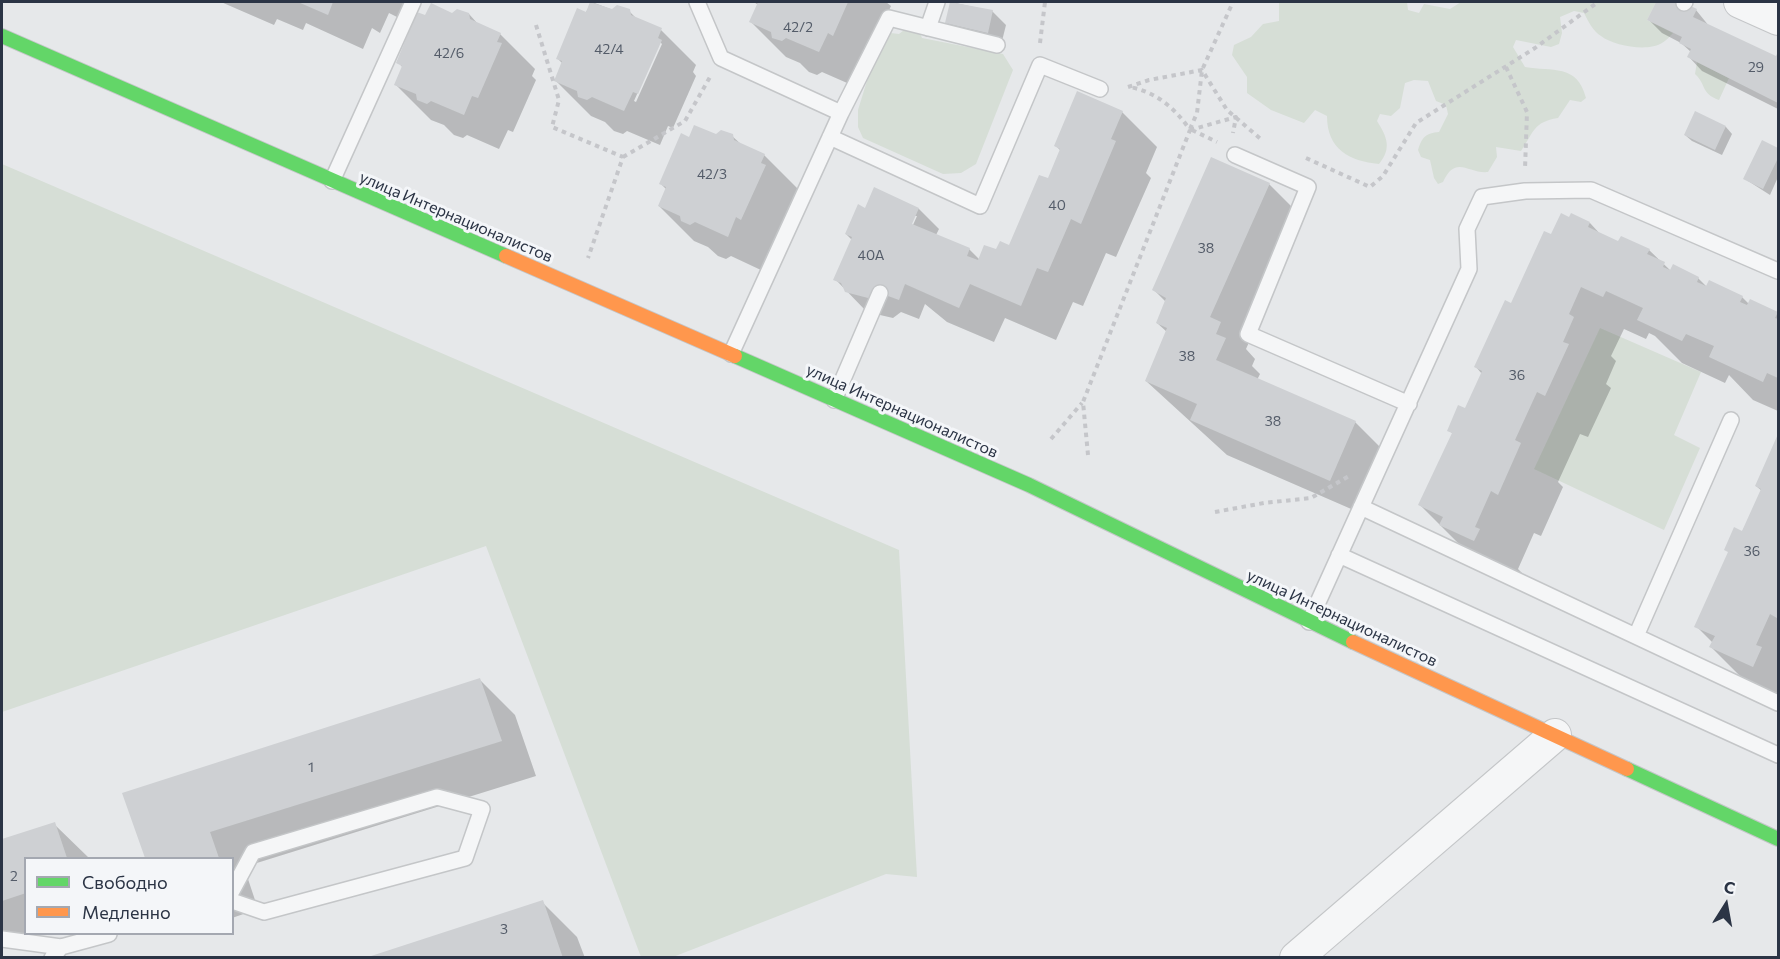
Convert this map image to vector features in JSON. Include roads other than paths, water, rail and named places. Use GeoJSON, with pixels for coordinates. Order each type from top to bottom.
{"type":"FeatureCollection","features":[{"type":"Feature","properties":{"kind":"street"},"geometry":{"type":"LineString","coordinates":[[1746,3],[1779,19]]}},
{"type":"Feature","properties":{"kind":"street","name":"улица Интернационалистов"},"geometry":{"type":"LineString","coordinates":[[2,36],[1029,485],[1309,622],[1779,839]]}},
{"type":"Feature","properties":{"kind":"street"},"geometry":{"type":"LineString","coordinates":[[1296,957],[1555,735]]}},
{"type":"Feature","properties":{"kind":"lane"},"geometry":{"type":"LineString","coordinates":[[332,181],[413,2]]}},
{"type":"Feature","properties":{"kind":"lane"},"geometry":{"type":"LineString","coordinates":[[697,2],[721,58],[841,113]]}},
{"type":"Feature","properties":{"kind":"lane"},"geometry":{"type":"LineString","coordinates":[[928,27],[937,2]]}},
{"type":"Feature","properties":{"kind":"lane"},"geometry":{"type":"LineString","coordinates":[[731,354],[841,113],[889,18],[997,45]]}},
{"type":"Feature","properties":{"kind":"lane"},"geometry":{"type":"LineString","coordinates":[[830,137],[980,206],[1040,65],[1100,89]]}},
{"type":"Feature","properties":{"kind":"lane"},"geometry":{"type":"LineString","coordinates":[[1235,155],[1308,187],[1248,334],[1409,404]]}},
{"type":"Feature","properties":{"kind":"lane"},"geometry":{"type":"LineString","coordinates":[[1309,622],[1469,269],[1467,230],[1482,197],[1525,191],[1591,190],[1779,271]]}},
{"type":"Feature","properties":{"kind":"lane"},"geometry":{"type":"LineString","coordinates":[[834,400],[880,293]]}},
{"type":"Feature","properties":{"kind":"lane"},"geometry":{"type":"LineString","coordinates":[[1636,636],[1731,420]]}},
{"type":"Feature","properties":{"kind":"lane"},"geometry":{"type":"LineString","coordinates":[[1361,507],[1779,703]]}},
{"type":"Feature","properties":{"kind":"lane"},"geometry":{"type":"LineString","coordinates":[[1339,555],[1779,754]]}},
{"type":"Feature","properties":{"kind":"lane"},"geometry":{"type":"LineString","coordinates":[[234,887],[253,852],[437,797],[482,809],[465,858],[264,912],[234,902]]}},
{"type":"Feature","properties":{"kind":"lane"},"geometry":{"type":"LineString","coordinates":[[2,939],[56,952],[103,935]]}}]}
